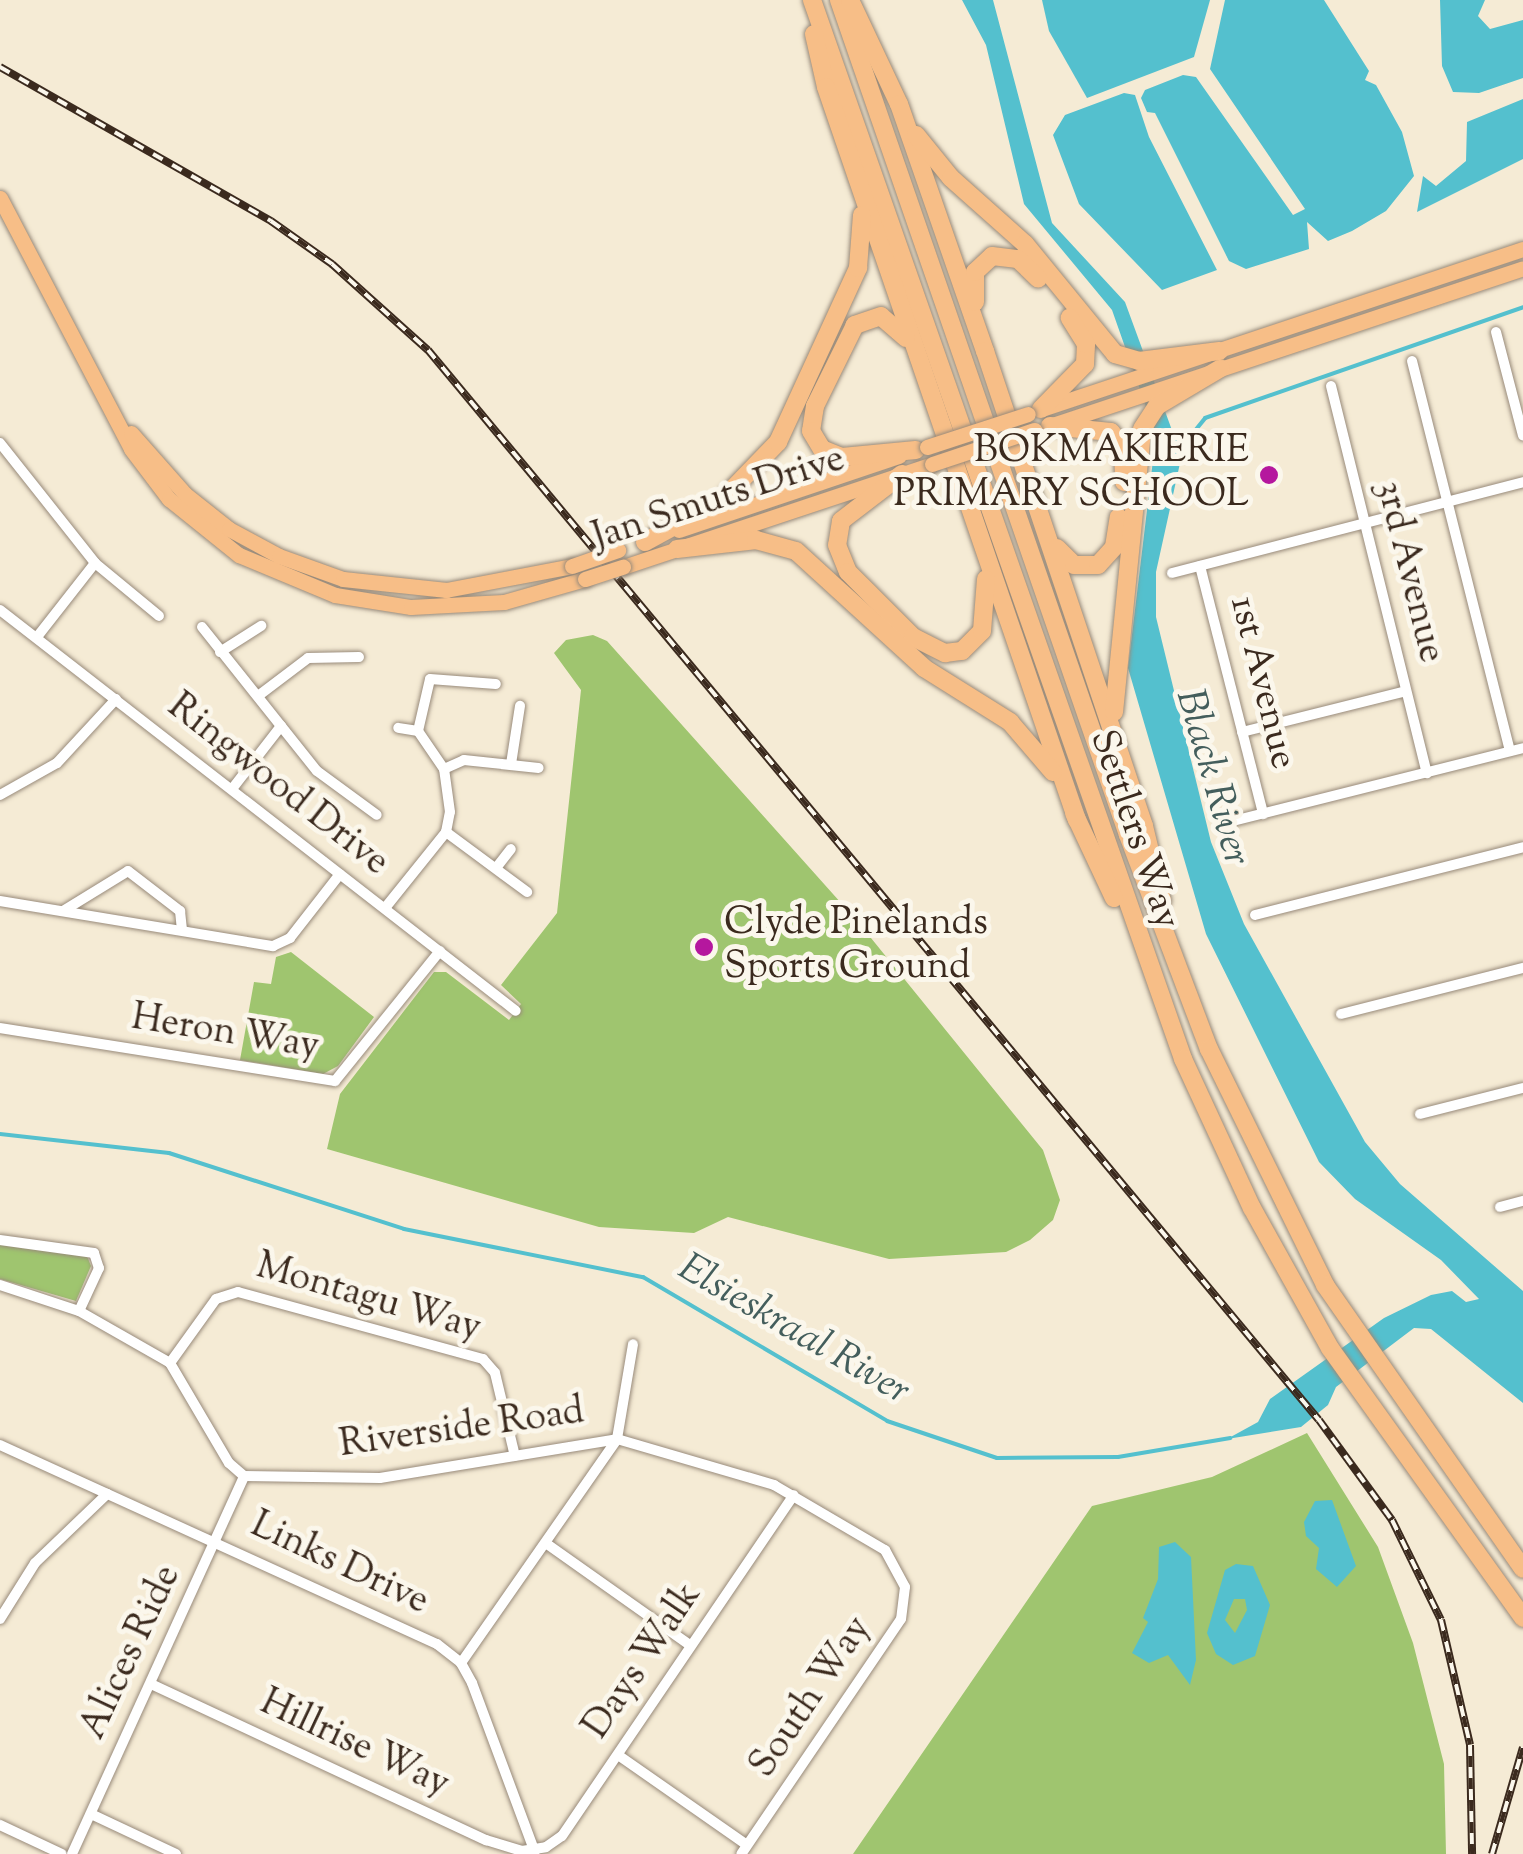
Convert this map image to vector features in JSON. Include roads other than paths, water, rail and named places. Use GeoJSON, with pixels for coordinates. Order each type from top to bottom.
{"type":"FeatureCollection","features":[{"type":"Feature","properties":{"kind":"highway"},"geometry":{"type":"LineString","coordinates":[[809,0],[857,178],[1077,820]]}},
{"type":"Feature","properties":{"kind":"highway","name":"Settlers Way"},"geometry":{"type":"LineString","coordinates":[[809,0],[1143,957],[1183,1059],[1274,1249],[1330,1348],[1523,1618]]}},
{"type":"Feature","properties":{"kind":"highway","name":"Settlers Way"},"geometry":{"type":"LineString","coordinates":[[839,0],[1210,1049],[1325,1286],[1388,1383],[1523,1569]]}},
{"type":"Feature","properties":{"kind":"highway"},"geometry":{"type":"LineString","coordinates":[[850,0],[899,104],[1045,526],[1120,752],[1169,941]]}},
{"type":"Feature","properties":{"kind":"highway"},"geometry":{"type":"LineString","coordinates":[[899,104],[932,157],[1011,229],[1101,340],[1162,379],[1220,359]]}},
{"type":"Feature","properties":{"kind":"highway"},"geometry":{"type":"LineString","coordinates":[[645,542],[722,500],[778,442],[858,268],[864,238],[857,178]]}},
{"type":"Feature","properties":{"kind":"highway"},"geometry":{"type":"LineString","coordinates":[[985,351],[974,276],[987,258],[1013,256],[1033,272],[1086,344],[1080,376],[1038,420]]}},
{"type":"Feature","properties":{"kind":"highway"},"geometry":{"type":"LineString","coordinates":[[917,355],[892,320],[878,316],[859,321],[847,335],[810,426],[818,445],[836,456],[922,449]]}},
{"type":"Feature","properties":{"kind":"highway"},"geometry":{"type":"LineString","coordinates":[[1120,752],[1113,685],[1145,422],[1162,379],[1220,359]]}},
{"type":"Feature","properties":{"kind":"highway"},"geometry":{"type":"LineString","coordinates":[[1038,420],[1106,430],[1121,443],[1125,465],[1116,539],[1104,561],[1074,566],[1045,526]]}},
{"type":"Feature","properties":{"kind":"highway"},"geometry":{"type":"LineString","coordinates":[[902,474],[846,514],[836,537],[839,554],[908,632],[937,652],[971,645],[986,621],[988,590],[971,513]]}},
{"type":"Feature","properties":{"kind":"highway"},"geometry":{"type":"LineString","coordinates":[[677,548],[756,540],[808,558],[924,668],[1027,738],[1077,820],[1143,957]]}},
{"type":"Feature","properties":{"kind":"main road","name":"Jan Smuts Drive"},"geometry":{"type":"LineString","coordinates":[[0,198],[131,449],[169,499],[239,555],[304,585],[369,602],[453,607],[523,598],[932,464],[1038,420]]}},
{"type":"Feature","properties":{"kind":"main road"},"geometry":{"type":"LineString","coordinates":[[1220,359],[1523,249]]}},
{"type":"Feature","properties":{"kind":"main road"},"geometry":{"type":"LineString","coordinates":[[1220,359],[1523,268]]}},
{"type":"Feature","properties":{"kind":"main road","name":"Jan Smuts Drive"},"geometry":{"type":"LineString","coordinates":[[108,402],[203,510],[310,569],[382,586],[446,590],[572,566],[922,449],[1038,420],[1162,379]]}},
{"type":"Feature","properties":{"kind":"street"},"geometry":{"type":"LineString","coordinates":[[1496,332],[1523,436]]}},
{"type":"Feature","properties":{"kind":"street"},"geometry":{"type":"LineString","coordinates":[[1412,361],[1510,752]]}},
{"type":"Feature","properties":{"kind":"street","name":"3rd Avenue"},"geometry":{"type":"LineString","coordinates":[[1331,386],[1427,773]]}},
{"type":"Feature","properties":{"kind":"street"},"geometry":{"type":"LineString","coordinates":[[0,443],[95,562],[159,616]]}},
{"type":"Feature","properties":{"kind":"street"},"geometry":{"type":"LineString","coordinates":[[1172,573],[1523,482]]}},
{"type":"Feature","properties":{"kind":"street"},"geometry":{"type":"LineString","coordinates":[[37,636],[95,562]]}},
{"type":"Feature","properties":{"kind":"street","name":"1st Avenue"},"geometry":{"type":"LineString","coordinates":[[1200,566],[1263,814]]}},
{"type":"Feature","properties":{"kind":"street","name":"Ringwood Drive"},"geometry":{"type":"LineString","coordinates":[[0,610],[516,1011]]}},
{"type":"Feature","properties":{"kind":"street"},"geometry":{"type":"LineString","coordinates":[[220,652],[260,626]]}},
{"type":"Feature","properties":{"kind":"street"},"geometry":{"type":"LineString","coordinates":[[202,627],[317,771],[377,815]]}},
{"type":"Feature","properties":{"kind":"street"},"geometry":{"type":"LineString","coordinates":[[258,696],[308,658],[359,657]]}},
{"type":"Feature","properties":{"kind":"street"},"geometry":{"type":"LineString","coordinates":[[418,731],[430,680],[496,684]]}},
{"type":"Feature","properties":{"kind":"street"},"geometry":{"type":"LineString","coordinates":[[1242,732],[1406,692]]}},
{"type":"Feature","properties":{"kind":"street"},"geometry":{"type":"LineString","coordinates":[[0,795],[57,764],[116,699]]}},
{"type":"Feature","properties":{"kind":"street"},"geometry":{"type":"LineString","coordinates":[[511,764],[520,706]]}},
{"type":"Feature","properties":{"kind":"street"},"geometry":{"type":"LineString","coordinates":[[232,789],[281,726]]}},
{"type":"Feature","properties":{"kind":"street"},"geometry":{"type":"LineString","coordinates":[[385,908],[446,832],[444,768],[418,731],[398,728]]}},
{"type":"Feature","properties":{"kind":"street"},"geometry":{"type":"LineString","coordinates":[[1222,824],[1523,748]]}},
{"type":"Feature","properties":{"kind":"street"},"geometry":{"type":"LineString","coordinates":[[444,768],[464,760],[539,768]]}},
{"type":"Feature","properties":{"kind":"street"},"geometry":{"type":"LineString","coordinates":[[446,832],[527,892]]}},
{"type":"Feature","properties":{"kind":"street"},"geometry":{"type":"LineString","coordinates":[[1255,914],[1523,848]]}},
{"type":"Feature","properties":{"kind":"street"},"geometry":{"type":"LineString","coordinates":[[496,868],[511,849]]}},
{"type":"Feature","properties":{"kind":"street"},"geometry":{"type":"LineString","coordinates":[[62,911],[128,871],[180,910],[182,930]]}},
{"type":"Feature","properties":{"kind":"street"},"geometry":{"type":"LineString","coordinates":[[0,901],[281,945],[340,874]]}},
{"type":"Feature","properties":{"kind":"street","name":"Heron Way"},"geometry":{"type":"LineString","coordinates":[[0,1028],[335,1082],[440,951]]}},
{"type":"Feature","properties":{"kind":"street"},"geometry":{"type":"LineString","coordinates":[[1341,1014],[1523,968]]}},
{"type":"Feature","properties":{"kind":"street"},"geometry":{"type":"LineString","coordinates":[[1420,1114],[1523,1088]]}},
{"type":"Feature","properties":{"kind":"street"},"geometry":{"type":"LineString","coordinates":[[1500,1207],[1523,1201]]}},
{"type":"Feature","properties":{"kind":"street"},"geometry":{"type":"LineString","coordinates":[[0,1240],[94,1253],[99,1268],[78,1312]]}},
{"type":"Feature","properties":{"kind":"street"},"geometry":{"type":"LineString","coordinates":[[0,1284],[78,1312],[170,1362],[229,1464],[244,1476]]}},
{"type":"Feature","properties":{"kind":"street","name":"Montagu Way"},"geometry":{"type":"LineString","coordinates":[[170,1362],[225,1292],[294,1307],[484,1359],[495,1374],[515,1456]]}},
{"type":"Feature","properties":{"kind":"street"},"geometry":{"type":"LineString","coordinates":[[535,1852],[461,1662],[617,1439],[634,1344]]}},
{"type":"Feature","properties":{"kind":"street","name":"Riverside Road"},"geometry":{"type":"LineString","coordinates":[[244,1476],[364,1479],[617,1439],[794,1494],[836,1516],[899,1567]]}},
{"type":"Feature","properties":{"kind":"street","name":"Links Drive"},"geometry":{"type":"LineString","coordinates":[[0,1446],[437,1644],[461,1662]]}},
{"type":"Feature","properties":{"kind":"street","name":"Alices Ride"},"geometry":{"type":"LineString","coordinates":[[72,1854],[244,1476]]}},
{"type":"Feature","properties":{"kind":"street"},"geometry":{"type":"LineString","coordinates":[[0,1619],[35,1563],[107,1494]]}},
{"type":"Feature","properties":{"kind":"street","name":"Days Walk"},"geometry":{"type":"LineString","coordinates":[[535,1852],[562,1836],[794,1494]]}},
{"type":"Feature","properties":{"kind":"street"},"geometry":{"type":"LineString","coordinates":[[547,1544],[690,1646]]}},
{"type":"Feature","properties":{"kind":"street","name":"South Way"},"geometry":{"type":"LineString","coordinates":[[744,1849],[898,1624],[906,1596],[899,1567]]}},
{"type":"Feature","properties":{"kind":"street","name":"Hillrise Way"},"geometry":{"type":"LineString","coordinates":[[150,1684],[486,1840],[535,1852]]}},
{"type":"Feature","properties":{"kind":"street"},"geometry":{"type":"LineString","coordinates":[[618,1755],[744,1849]]}},
{"type":"Feature","properties":{"kind":"street"},"geometry":{"type":"LineString","coordinates":[[90,1814],[176,1854]]}},
{"type":"Feature","properties":{"kind":"street"},"geometry":{"type":"LineString","coordinates":[[0,1825],[62,1854]]}},
{"type":"Feature","properties":{"kind":"street"},"geometry":{"type":"LineString","coordinates":[[552,1854],[562,1836]]}},
{"type":"Feature","properties":{"kind":"street"},"geometry":{"type":"LineString","coordinates":[[486,1840],[486,1854]]}},
{"type":"Feature","properties":{"kind":"water","name":"Black River"},"geometry":{"type":"Polygon","coordinates":[[[962,0],[993,0],[1052,223],[1125,302],[1173,433],[1186,436],[1156,572],[1156,617],[1211,842],[1244,924],[1365,1142],[1400,1184],[1523,1291],[1523,1403],[1431,1329],[1414,1328],[1336,1387],[1328,1405],[1301,1427],[1227,1439],[1258,1422],[1270,1399],[1384,1318],[1431,1295],[1452,1291],[1466,1302],[1479,1299],[1441,1260],[1355,1199],[1319,1162],[1206,934],[1128,668],[1156,435],[1112,310],[1024,204],[986,45],[962,0]]]}},
{"type":"Feature","properties":{"kind":"water"},"geometry":{"type":"Polygon","coordinates":[[[1042,0],[1210,0],[1194,57],[1087,98],[1049,31],[1042,0]]]}},
{"type":"Feature","properties":{"kind":"water"},"geometry":{"type":"Polygon","coordinates":[[[1225,0],[1324,0],[1369,71],[1365,80],[1376,85],[1402,132],[1414,176],[1386,211],[1352,231],[1328,241],[1307,222],[1309,249],[1246,269],[1229,261],[1155,113],[1147,112],[1141,98],[1145,90],[1183,75],[1196,77],[1293,215],[1305,209],[1210,69],[1225,0]]]}},
{"type":"Feature","properties":{"kind":"water"},"geometry":{"type":"Polygon","coordinates":[[[1440,0],[1485,0],[1478,16],[1490,29],[1523,20],[1523,78],[1479,93],[1453,92],[1442,66],[1440,0]]]}},
{"type":"Feature","properties":{"kind":"water"},"geometry":{"type":"Polygon","coordinates":[[[1124,93],[1135,95],[1149,137],[1217,270],[1162,290],[1079,204],[1053,135],[1065,115],[1124,93]]]}},
{"type":"Feature","properties":{"kind":"water"},"geometry":{"type":"Polygon","coordinates":[[[1523,99],[1523,159],[1417,212],[1423,176],[1436,186],[1466,161],[1467,122],[1523,99]]]}},
{"type":"Feature","properties":{"kind":"water"},"geometry":{"type":"Polygon","coordinates":[[[1332,1500],[1356,1566],[1337,1587],[1316,1569],[1319,1548],[1306,1536],[1304,1522],[1315,1501],[1332,1500]]]}},
{"type":"Feature","properties":{"kind":"water"},"geometry":{"type":"Polygon","coordinates":[[[1175,1542],[1191,1557],[1196,1660],[1190,1685],[1168,1655],[1149,1663],[1132,1653],[1148,1622],[1143,1618],[1158,1579],[1159,1547],[1175,1542]]]}},
{"type":"Feature","properties":{"kind":"water"},"geometry":{"type":"Polygon","coordinates":[[[1236,1564],[1253,1566],[1270,1605],[1255,1656],[1233,1665],[1216,1654],[1207,1633],[1225,1570],[1236,1564]],[[1234,1599],[1225,1620],[1235,1633],[1247,1610],[1245,1599],[1234,1599]]]}},
{"type":"Feature","properties":{"kind":"waterway"},"geometry":{"type":"LineString","coordinates":[[1185,443],[1205,418],[1523,307]]}},
{"type":"Feature","properties":{"kind":"waterway","name":"Elsieskraal River"},"geometry":{"type":"LineString","coordinates":[[0,1134],[169,1153],[404,1229],[643,1277],[887,1421],[997,1458],[1118,1457],[1230,1438]]}},
{"type":"Feature","properties":{"kind":"railway"},"geometry":{"type":"LineString","coordinates":[[0,67],[271,221],[332,264],[428,350],[1319,1420],[1392,1520],[1441,1620],[1470,1745],[1472,1854]]}},
{"type":"Feature","properties":{"kind":"railway"},"geometry":{"type":"LineString","coordinates":[[1492,1854],[1523,1747]]}},
{"type":"Feature","properties":{"kind":"place","name":"BOKMAKIERIE PRIMARY SCHOOL"},"geometry":{"type":"Point","coordinates":[1269,475]}},
{"type":"Feature","properties":{"kind":"place","name":"Clyde Pinelands Sports Ground"},"geometry":{"type":"Point","coordinates":[704,947]}}]}
